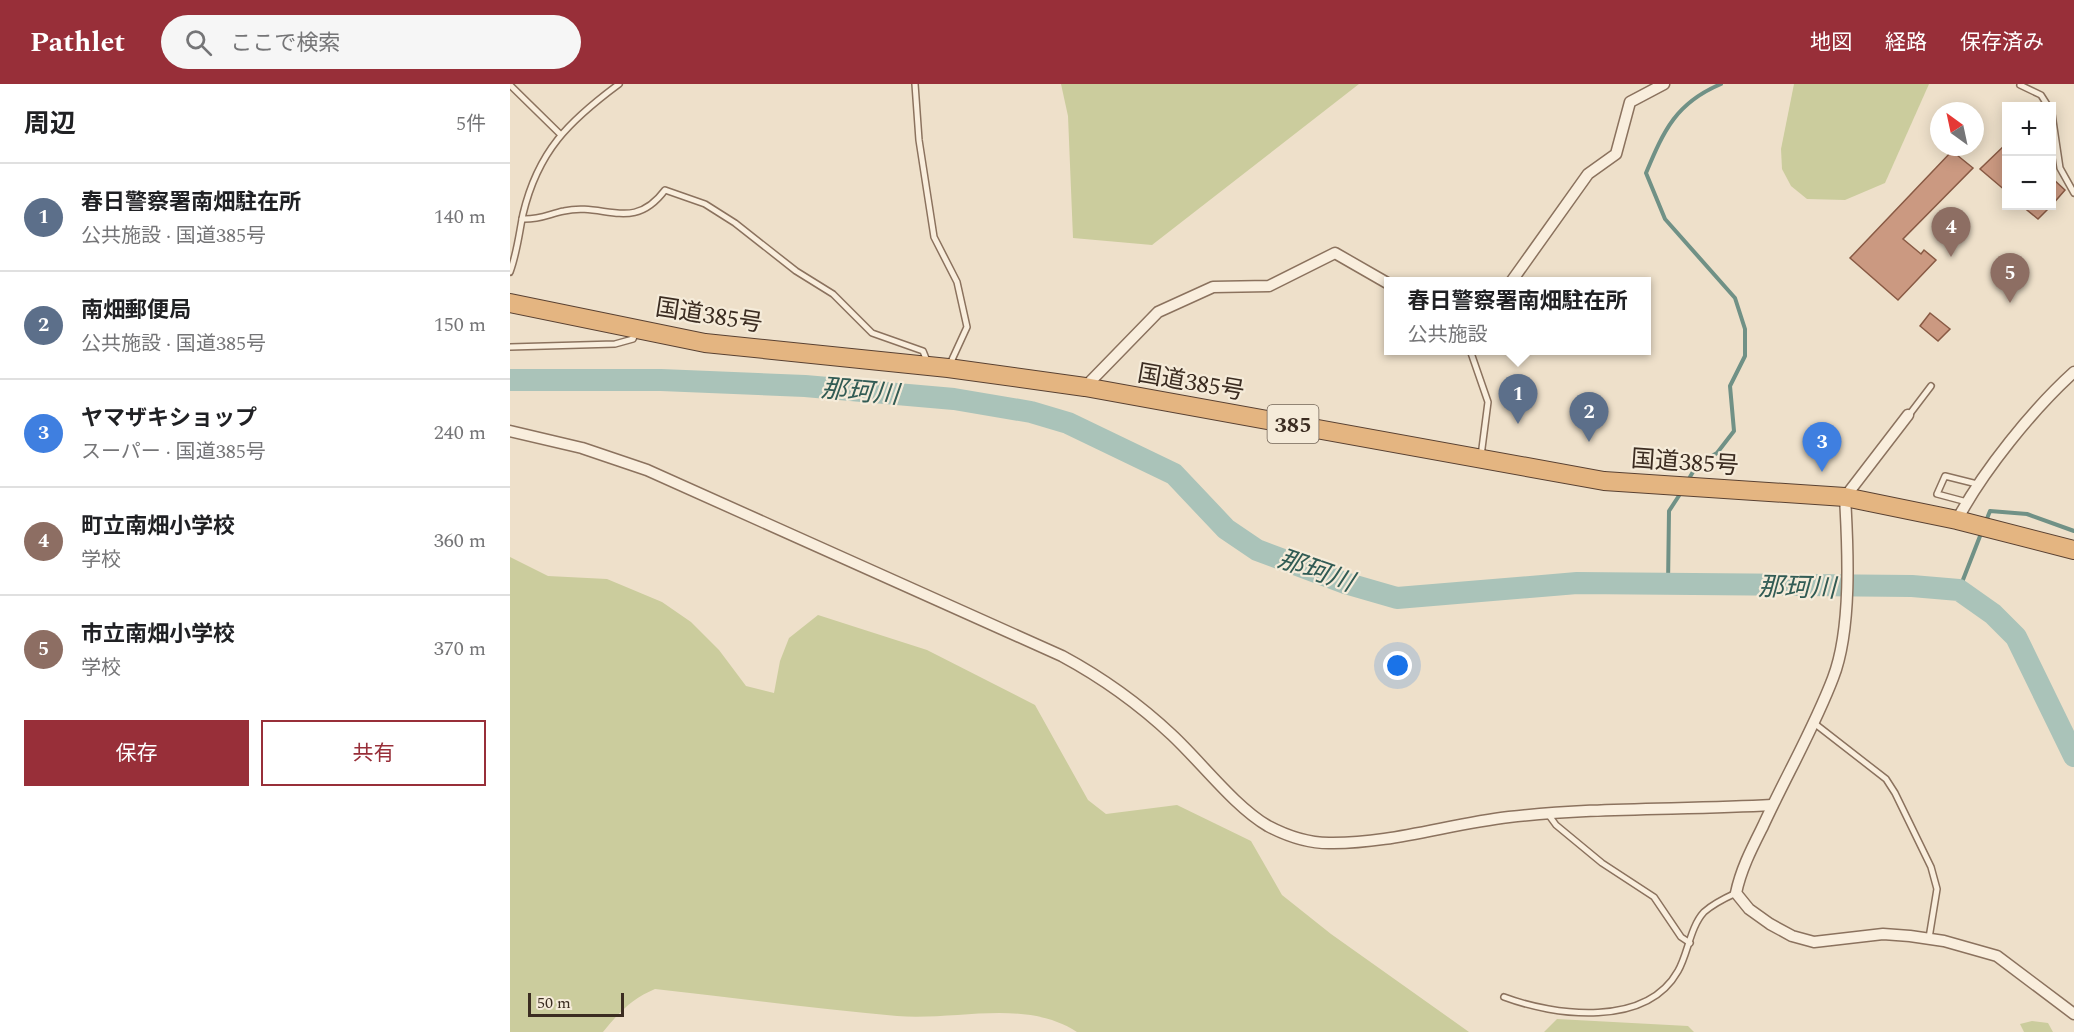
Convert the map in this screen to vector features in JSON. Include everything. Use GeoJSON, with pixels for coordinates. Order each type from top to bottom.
{"type":"FeatureCollection","features":[{"type":"Feature","properties":{"kind":"highway","name":"国道385号"},"geometry":{"type":"LineString","coordinates":[[510,303],[705,343],[948,368],[1085,387],[1604,481],[1845,496],[1957,520],[2074,550]]}},
{"type":"Feature","properties":{"kind":"street"},"geometry":{"type":"LineString","coordinates":[[1515,277],[1588,174],[1616,154],[1630,102],[1664,84]]}},
{"type":"Feature","properties":{"kind":"street"},"geometry":{"type":"LineString","coordinates":[[1085,387],[1158,312],[1213,287],[1269,286],[1335,253],[1384,281]]}},
{"type":"Feature","properties":{"kind":"street"},"geometry":{"type":"LineString","coordinates":[[1957,520],[1977,484],[2043,402],[2074,372]]}},
{"type":"Feature","properties":{"kind":"street"},"geometry":{"type":"LineString","coordinates":[[1908,416],[1845,496],[1847,562],[1843,635],[1833,677],[1740,875],[1736,893],[1749,909],[1770,924],[1792,936],[1814,942],[1883,934],[1929,938],[1997,956],[2074,1014]]}},
{"type":"Feature","properties":{"kind":"street"},"geometry":{"type":"LineString","coordinates":[[510,431],[582,448],[647,470],[1062,656],[1084,668],[1150,715],[1266,825],[1307,842],[1358,842],[1490,820],[1548,814],[1613,809],[1681,810],[1772,805]]}},
{"type":"Feature","properties":{"kind":"lane"},"geometry":{"type":"LineString","coordinates":[[510,272],[519,243],[522,219],[544,159],[560,134],[619,84]]}},
{"type":"Feature","properties":{"kind":"lane"},"geometry":{"type":"LineString","coordinates":[[915,84],[920,152],[934,237],[957,282],[967,327],[948,368]]}},
{"type":"Feature","properties":{"kind":"lane"},"geometry":{"type":"LineString","coordinates":[[510,85],[560,134]]}},
{"type":"Feature","properties":{"kind":"lane"},"geometry":{"type":"LineString","coordinates":[[2020,85],[2040,95],[2045,102]]}},
{"type":"Feature","properties":{"kind":"lane"},"geometry":{"type":"LineString","coordinates":[[2056,141],[2060,168],[2074,193]]}},
{"type":"Feature","properties":{"kind":"lane"},"geometry":{"type":"LineString","coordinates":[[522,219],[535,219],[575,210],[633,214],[649,206],[665,190],[675,192],[705,204],[735,223],[796,271],[832,294],[872,333],[923,351],[929,367]]}},
{"type":"Feature","properties":{"kind":"lane"},"geometry":{"type":"LineString","coordinates":[[510,347],[626,342],[637,335],[634,327]]}},
{"type":"Feature","properties":{"kind":"lane"},"geometry":{"type":"LineString","coordinates":[[1471,355],[1488,402],[1481,457]]}},
{"type":"Feature","properties":{"kind":"lane"},"geometry":{"type":"LineString","coordinates":[[1908,416],[1931,386]]}},
{"type":"Feature","properties":{"kind":"lane"},"geometry":{"type":"LineString","coordinates":[[1967,502],[1937,494],[1945,476],[1977,484]]}},
{"type":"Feature","properties":{"kind":"lane"},"geometry":{"type":"LineString","coordinates":[[1813,723],[1886,779],[1895,793],[1930,867],[1937,889],[1929,938]]}},
{"type":"Feature","properties":{"kind":"lane"},"geometry":{"type":"LineString","coordinates":[[1548,814],[1556,825],[1602,863],[1654,897],[1674,928],[1690,943]]}},
{"type":"Feature","properties":{"kind":"lane"},"geometry":{"type":"LineString","coordinates":[[1504,998],[1528,1006],[1604,1013],[1627,1008],[1649,999],[1668,985],[1677,973],[1703,913],[1736,893]]}},
{"type":"Feature","properties":{"kind":"green space"},"geometry":{"type":"Polygon","coordinates":[[[1061,84],[1359,84],[1152,245],[1073,238],[1068,116],[1061,84]]]}},
{"type":"Feature","properties":{"kind":"green space"},"geometry":{"type":"Polygon","coordinates":[[[1794,84],[1929,84],[1885,183],[1845,200],[1807,199],[1791,186],[1782,169],[1781,149],[1794,84]]]}},
{"type":"Feature","properties":{"kind":"green space"},"geometry":{"type":"Polygon","coordinates":[[[510,557],[548,576],[607,579],[662,602],[691,622],[719,650],[746,686],[774,693],[780,661],[789,638],[818,615],[927,650],[1035,705],[1088,800],[1106,814],[1177,805],[1251,841],[1282,895],[1331,934],[1469,1032],[1077,1032],[1057,1022],[1013,1013],[897,1016],[655,989],[626,1007],[603,1032],[510,1032],[510,557]]]}},
{"type":"Feature","properties":{"kind":"green space"},"geometry":{"type":"Polygon","coordinates":[[[1557,1019],[1688,1026],[1694,1032],[1544,1032],[1557,1019]]]}},
{"type":"Feature","properties":{"kind":"green space"},"geometry":{"type":"Polygon","coordinates":[[[2032,1021],[2048,1023],[2053,1032],[2024,1032],[2020,1024],[2032,1021]]]}},
{"type":"Feature","properties":{"kind":"building"},"geometry":{"type":"Polygon","coordinates":[[[2002,148],[2002,188],[1980,169],[2002,148]]]}},
{"type":"Feature","properties":{"kind":"building"},"geometry":{"type":"Polygon","coordinates":[[[1947,156],[1958,156],[1973,168],[1903,239],[1921,254],[1924,250],[1936,260],[1898,300],[1850,258],[1947,156]]]}},
{"type":"Feature","properties":{"kind":"building"},"geometry":{"type":"Polygon","coordinates":[[[2056,182],[2065,190],[2056,200],[2056,182]]]}},
{"type":"Feature","properties":{"kind":"building"},"geometry":{"type":"Polygon","coordinates":[[[2027,210],[2047,210],[2038,219],[2027,210]]]}},
{"type":"Feature","properties":{"kind":"building"},"geometry":{"type":"Polygon","coordinates":[[[1930,313],[1950,329],[1938,341],[1920,326],[1930,313]]]}},
{"type":"Feature","properties":{"kind":"waterway"},"geometry":{"type":"LineString","coordinates":[[1687,482],[1697,465],[1717,453],[1734,431],[1730,386],[1745,356],[1745,329],[1735,298],[1665,219],[1646,173],[1666,131],[1682,109],[1721,84]]}},
{"type":"Feature","properties":{"kind":"waterway","name":"那珂川"},"geometry":{"type":"LineString","coordinates":[[510,380],[661,380],[805,386],[954,399],[1031,412],[1068,423],[1174,474],[1226,529],[1257,550],[1345,583],[1397,598],[1577,583],[1912,586],[1959,590],[1993,614],[2016,637],[2074,756]]}},
{"type":"Feature","properties":{"kind":"waterway"},"geometry":{"type":"LineString","coordinates":[[1668,586],[1669,511],[1682,491]]}},
{"type":"Feature","properties":{"kind":"waterway"},"geometry":{"type":"LineString","coordinates":[[1986,521],[1990,511],[2027,514],[2074,531]]}},
{"type":"Feature","properties":{"kind":"waterway"},"geometry":{"type":"LineString","coordinates":[[1959,590],[1982,531]]}},
{"type":"Feature","properties":{"kind":"place","name":"町立南畑小学校"},"geometry":{"type":"Point","coordinates":[1951,257]}},
{"type":"Feature","properties":{"kind":"place","name":"市立南畑小学校"},"geometry":{"type":"Point","coordinates":[2010,303]}},
{"type":"Feature","properties":{"kind":"place","name":"春日警察署南畑駐在所"},"geometry":{"type":"Point","coordinates":[1518,424]}},
{"type":"Feature","properties":{"kind":"place","name":"南畑郵便局"},"geometry":{"type":"Point","coordinates":[1589,442]}},
{"type":"Feature","properties":{"kind":"place","name":"ヤマザキショップ"},"geometry":{"type":"Point","coordinates":[1822,472]}}]}
